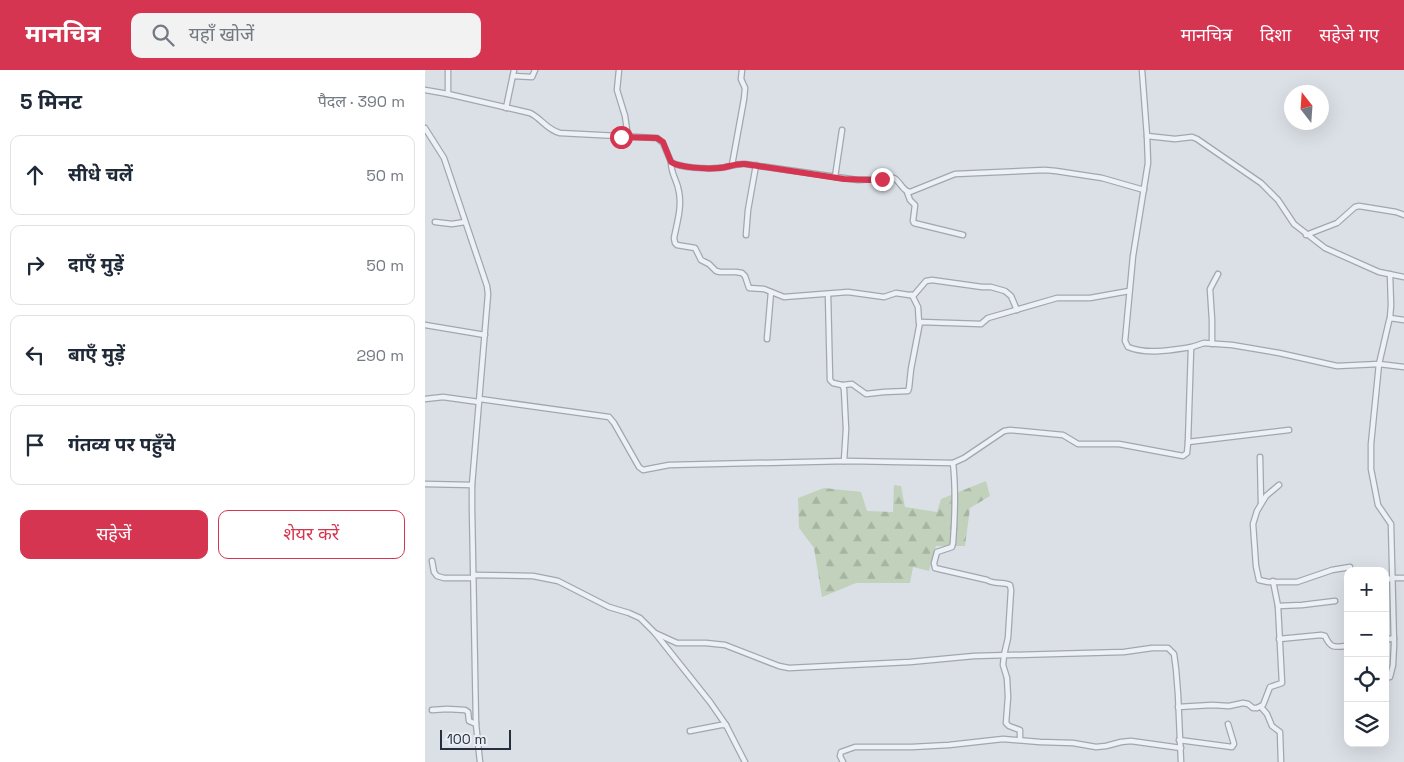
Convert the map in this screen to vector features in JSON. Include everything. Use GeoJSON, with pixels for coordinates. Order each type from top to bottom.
{"type":"FeatureCollection","features":[{"type":"Feature","properties":{"kind":"street"},"geometry":{"type":"LineString","coordinates":[[448,70],[448,94]]}},
{"type":"Feature","properties":{"kind":"street"},"geometry":{"type":"LineString","coordinates":[[507,108],[514,70]]}},
{"type":"Feature","properties":{"kind":"street"},"geometry":{"type":"LineString","coordinates":[[513,76],[532,77],[535,70]]}},
{"type":"Feature","properties":{"kind":"street"},"geometry":{"type":"LineString","coordinates":[[619,70],[617,90],[625,116],[628,137]]}},
{"type":"Feature","properties":{"kind":"street"},"geometry":{"type":"LineString","coordinates":[[732,165],[744,99],[745,88],[741,79],[742,70]]}},
{"type":"Feature","properties":{"kind":"street"},"geometry":{"type":"LineString","coordinates":[[1142,70],[1148,163],[1129,291],[1125,337],[1128,348],[1161,351],[1192,347],[1199,344],[1232,345],[1337,366],[1379,364],[1404,367]]}},
{"type":"Feature","properties":{"kind":"street"},"geometry":{"type":"LineString","coordinates":[[425,90],[530,113],[542,120],[554,132],[650,137],[661,140],[667,148],[671,170],[678,183],[680,197],[675,243],[695,248],[701,260],[718,272],[742,273],[746,278],[749,288],[764,289],[780,296],[789,297],[848,292],[884,297],[896,293],[910,295],[915,299],[918,306],[919,322],[908,391],[866,394],[852,384],[843,386],[830,380],[828,294]]}},
{"type":"Feature","properties":{"kind":"street"},"geometry":{"type":"LineString","coordinates":[[425,128],[443,158],[487,286],[488,294],[473,485],[476,724],[480,762]]}},
{"type":"Feature","properties":{"kind":"street"},"geometry":{"type":"LineString","coordinates":[[835,177],[842,130]]}},
{"type":"Feature","properties":{"kind":"street"},"geometry":{"type":"LineString","coordinates":[[1147,136],[1175,140],[1192,137],[1197,139],[1261,183],[1278,200],[1294,224],[1325,248],[1379,272],[1404,277]]}},
{"type":"Feature","properties":{"kind":"street"},"geometry":{"type":"LineString","coordinates":[[671,162],[680,165],[710,168],[741,164],[756,165],[864,180],[894,178],[897,179],[907,192],[915,206],[914,223],[963,235]]}},
{"type":"Feature","properties":{"kind":"street"},"geometry":{"type":"LineString","coordinates":[[746,234],[756,165]]}},
{"type":"Feature","properties":{"kind":"street"},"geometry":{"type":"LineString","coordinates":[[907,192],[915,191],[955,174],[1045,170],[1102,178],[1144,190]]}},
{"type":"Feature","properties":{"kind":"street"},"geometry":{"type":"LineString","coordinates":[[1306,235],[1337,222],[1359,206],[1404,215]]}},
{"type":"Feature","properties":{"kind":"street"},"geometry":{"type":"LineString","coordinates":[[435,222],[452,224],[465,222]]}},
{"type":"Feature","properties":{"kind":"street"},"geometry":{"type":"LineString","coordinates":[[1212,344],[1213,320],[1210,289],[1218,274]]}},
{"type":"Feature","properties":{"kind":"street"},"geometry":{"type":"LineString","coordinates":[[1390,274],[1390,318],[1379,364],[1371,444],[1371,469],[1378,505],[1391,524],[1394,638],[1393,665],[1390,678]]}},
{"type":"Feature","properties":{"kind":"street"},"geometry":{"type":"LineString","coordinates":[[910,295],[917,292],[926,281],[932,280],[982,288],[991,287],[1009,294],[1017,310]]}},
{"type":"Feature","properties":{"kind":"street"},"geometry":{"type":"LineString","coordinates":[[919,322],[981,324],[987,318],[1057,298],[1091,298],[1129,291]]}},
{"type":"Feature","properties":{"kind":"street"},"geometry":{"type":"LineString","coordinates":[[767,339],[771,292]]}},
{"type":"Feature","properties":{"kind":"street"},"geometry":{"type":"LineString","coordinates":[[1390,318],[1404,320]]}},
{"type":"Feature","properties":{"kind":"street"},"geometry":{"type":"LineString","coordinates":[[425,325],[485,335]]}},
{"type":"Feature","properties":{"kind":"street"},"geometry":{"type":"LineString","coordinates":[[425,398],[443,397],[609,417],[639,467],[643,470],[669,465],[844,461],[953,463],[1007,430],[1063,436],[1078,444],[1119,444],[1183,456],[1187,453],[1188,442],[1192,347]]}},
{"type":"Feature","properties":{"kind":"street"},"geometry":{"type":"LineString","coordinates":[[843,386],[846,429],[844,461]]}},
{"type":"Feature","properties":{"kind":"street"},"geometry":{"type":"LineString","coordinates":[[1188,442],[1289,430]]}},
{"type":"Feature","properties":{"kind":"street"},"geometry":{"type":"LineString","coordinates":[[1260,457],[1261,504]]}},
{"type":"Feature","properties":{"kind":"street"},"geometry":{"type":"LineString","coordinates":[[953,463],[955,502],[953,543],[952,547],[937,552],[934,563],[935,568],[1010,585],[1008,638],[1003,665],[1007,678],[1008,697],[1006,723],[1020,730],[1020,740]]}},
{"type":"Feature","properties":{"kind":"street"},"geometry":{"type":"LineString","coordinates":[[425,484],[473,485]]}},
{"type":"Feature","properties":{"kind":"street"},"geometry":{"type":"LineString","coordinates":[[1279,485],[1266,496],[1257,511],[1253,524],[1259,580],[1297,582],[1332,570],[1344,568]]}},
{"type":"Feature","properties":{"kind":"street"},"geometry":{"type":"LineString","coordinates":[[432,561],[434,572],[437,576],[444,578],[533,576],[558,581],[609,608],[636,615],[655,633],[710,702],[726,726],[745,762]]}},
{"type":"Feature","properties":{"kind":"street"},"geometry":{"type":"LineString","coordinates":[[1389,579],[1404,578]]}},
{"type":"Feature","properties":{"kind":"street"},"geometry":{"type":"LineString","coordinates":[[1178,707],[1229,706],[1243,703],[1253,708],[1261,707],[1270,686],[1283,682],[1278,606],[1273,581]]}},
{"type":"Feature","properties":{"kind":"street"},"geometry":{"type":"LineString","coordinates":[[1278,606],[1335,601]]}},
{"type":"Feature","properties":{"kind":"street"},"geometry":{"type":"LineString","coordinates":[[655,633],[677,642],[725,646],[782,667],[910,662],[975,656],[1124,652],[1168,648],[1174,654],[1181,762]]}},
{"type":"Feature","properties":{"kind":"street"},"geometry":{"type":"LineString","coordinates":[[1279,639],[1321,634],[1325,636],[1328,644],[1331,646],[1344,646]]}},
{"type":"Feature","properties":{"kind":"street"},"geometry":{"type":"LineString","coordinates":[[1389,639],[1394,638]]}},
{"type":"Feature","properties":{"kind":"street"},"geometry":{"type":"LineString","coordinates":[[1261,707],[1267,714],[1271,726],[1280,732],[1281,762]]}},
{"type":"Feature","properties":{"kind":"street"},"geometry":{"type":"LineString","coordinates":[[432,710],[465,710],[468,712],[469,721],[476,724]]}},
{"type":"Feature","properties":{"kind":"street"},"geometry":{"type":"LineString","coordinates":[[1179,740],[1232,747],[1234,744],[1228,724]]}},
{"type":"Feature","properties":{"kind":"street"},"geometry":{"type":"LineString","coordinates":[[690,731],[721,725],[726,726]]}},
{"type":"Feature","properties":{"kind":"street"},"geometry":{"type":"LineString","coordinates":[[843,762],[840,756],[841,752],[855,747],[935,746],[1003,739],[1073,743],[1102,747],[1131,741],[1181,748]]}},
{"type":"Feature","properties":{"kind":"green space"},"geometry":{"type":"Polygon","coordinates":[[[986,481],[990,496],[970,508],[965,546],[936,546],[929,571],[913,567],[910,583],[856,583],[822,597],[814,548],[799,528],[798,498],[824,488],[861,492],[867,511],[893,512],[894,485],[901,486],[905,507],[937,512],[941,499],[986,481]]]}},
{"type":"Feature","properties":{"kind":"route"},"geometry":{"type":"LineString","coordinates":[[621,137],[657,138],[667,148],[671,162],[680,165],[718,168],[745,164],[844,179],[882,179]]}}]}
